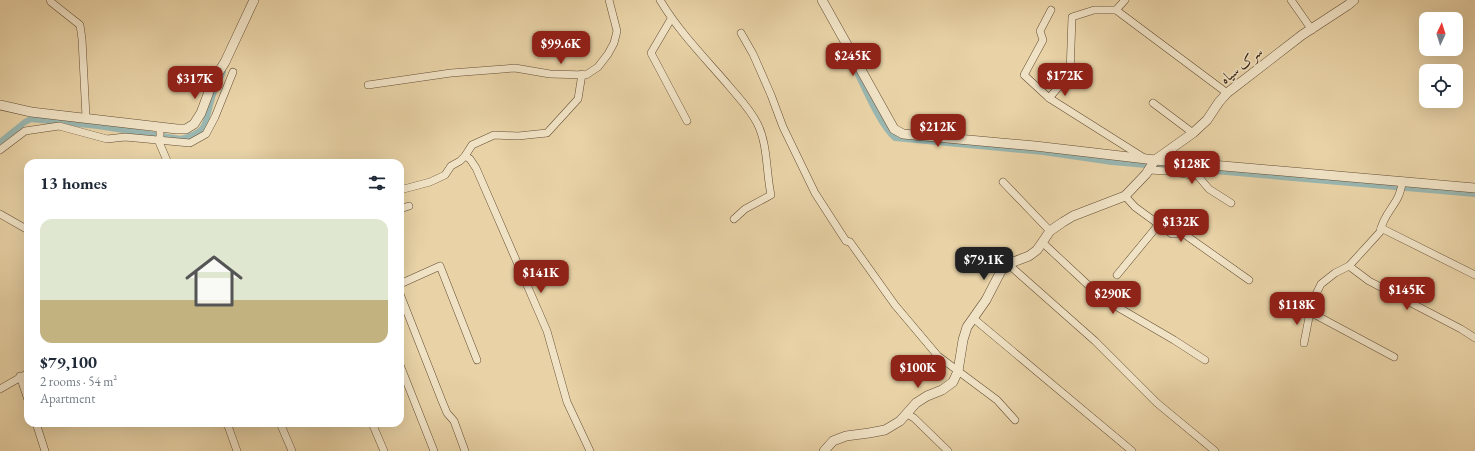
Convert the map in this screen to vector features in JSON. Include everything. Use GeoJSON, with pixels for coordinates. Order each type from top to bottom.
{"type":"FeatureCollection","features":[{"type":"Feature","properties":{"kind":"street"},"geometry":{"type":"LineString","coordinates":[[50,0],[80,25],[86,117]]}},
{"type":"Feature","properties":{"kind":"street"},"geometry":{"type":"LineString","coordinates":[[0,150],[25,131],[59,126],[107,139],[160,134],[186,129],[194,124],[201,113],[213,81],[225,62],[254,0]]}},
{"type":"Feature","properties":{"kind":"street"},"geometry":{"type":"LineString","coordinates":[[368,85],[444,74],[515,68],[550,74],[586,75],[598,67],[614,43],[617,31],[609,0]]}},
{"type":"Feature","properties":{"kind":"street"},"geometry":{"type":"LineString","coordinates":[[660,0],[671,19],[747,107],[757,123],[762,137],[771,195],[745,209],[734,219]]}},
{"type":"Feature","properties":{"kind":"street"},"geometry":{"type":"LineString","coordinates":[[822,0],[894,129],[903,134],[1035,146],[1151,164],[1402,184],[1475,188]]}},
{"type":"Feature","properties":{"kind":"street"},"geometry":{"type":"LineString","coordinates":[[1291,0],[1312,30]]}},
{"type":"Feature","properties":{"kind":"street","name":"سرک سیاه"},"geometry":{"type":"LineString","coordinates":[[1125,196],[1151,164],[1193,133],[1207,120],[1227,93],[1264,66],[1279,52],[1302,35],[1312,30],[1354,0]]}},
{"type":"Feature","properties":{"kind":"street"},"geometry":{"type":"LineString","coordinates":[[1116,10],[1122,1]]}},
{"type":"Feature","properties":{"kind":"street"},"geometry":{"type":"LineString","coordinates":[[1051,10],[1040,31],[1043,40],[1024,75],[1049,98],[1151,164],[1167,171],[1198,176],[1209,189],[1231,203]]}},
{"type":"Feature","properties":{"kind":"street"},"geometry":{"type":"LineString","coordinates":[[1049,98],[1070,74],[1072,17],[1094,10],[1116,10],[1227,93]]}},
{"type":"Feature","properties":{"kind":"street"},"geometry":{"type":"LineString","coordinates":[[671,19],[651,53],[688,121]]}},
{"type":"Feature","properties":{"kind":"street"},"geometry":{"type":"LineString","coordinates":[[741,33],[754,54],[782,127],[819,199],[846,241],[850,242],[895,305],[938,356],[997,400],[1015,420]]}},
{"type":"Feature","properties":{"kind":"street"},"geometry":{"type":"LineString","coordinates":[[0,105],[31,112],[86,117],[160,134],[190,143],[206,134],[215,117],[233,72]]}},
{"type":"Feature","properties":{"kind":"street"},"geometry":{"type":"LineString","coordinates":[[404,189],[430,182],[445,175],[451,166],[465,156],[472,145],[494,135],[518,136],[547,133],[578,99],[582,74]]}},
{"type":"Feature","properties":{"kind":"street"},"geometry":{"type":"LineString","coordinates":[[1153,103],[1193,133]]}},
{"type":"Feature","properties":{"kind":"street"},"geometry":{"type":"LineString","coordinates":[[160,134],[159,142],[166,159]]}},
{"type":"Feature","properties":{"kind":"street"},"geometry":{"type":"LineString","coordinates":[[465,156],[470,159],[476,168],[547,332],[567,402],[590,451]]}},
{"type":"Feature","properties":{"kind":"street"},"geometry":{"type":"LineString","coordinates":[[1003,182],[1050,231]]}},
{"type":"Feature","properties":{"kind":"street"},"geometry":{"type":"LineString","coordinates":[[1304,343],[1312,302],[1321,284],[1335,273],[1349,266],[1380,232],[1388,212],[1398,198],[1402,184]]}},
{"type":"Feature","properties":{"kind":"street"},"geometry":{"type":"LineString","coordinates":[[824,451],[833,441],[846,436],[885,430],[900,421],[916,403],[942,390],[953,382],[958,371],[963,340],[967,328],[986,300],[1000,271],[1008,264],[1029,256],[1037,250],[1050,231],[1073,216],[1125,196],[1135,207],[1172,234],[1184,234],[1249,280]]}},
{"type":"Feature","properties":{"kind":"street"},"geometry":{"type":"LineString","coordinates":[[404,208],[409,206]]}},
{"type":"Feature","properties":{"kind":"street"},"geometry":{"type":"LineString","coordinates":[[0,214],[24,228]]}},
{"type":"Feature","properties":{"kind":"street"},"geometry":{"type":"LineString","coordinates":[[1118,275],[1159,224]]}},
{"type":"Feature","properties":{"kind":"street"},"geometry":{"type":"LineString","coordinates":[[1381,228],[1475,275]]}},
{"type":"Feature","properties":{"kind":"street"},"geometry":{"type":"LineString","coordinates":[[1043,243],[1102,298],[1205,360]]}},
{"type":"Feature","properties":{"kind":"street"},"geometry":{"type":"LineString","coordinates":[[1008,264],[1095,341],[1157,403],[1215,451]]}},
{"type":"Feature","properties":{"kind":"street"},"geometry":{"type":"LineString","coordinates":[[404,282],[440,266],[477,360]]}},
{"type":"Feature","properties":{"kind":"street"},"geometry":{"type":"LineString","coordinates":[[1349,266],[1370,280],[1475,338]]}},
{"type":"Feature","properties":{"kind":"street"},"geometry":{"type":"LineString","coordinates":[[404,304],[442,401],[447,413],[454,421],[465,451]]}},
{"type":"Feature","properties":{"kind":"street"},"geometry":{"type":"LineString","coordinates":[[1310,312],[1394,357]]}},
{"type":"Feature","properties":{"kind":"street"},"geometry":{"type":"LineString","coordinates":[[973,318],[1132,451]]}},
{"type":"Feature","properties":{"kind":"street"},"geometry":{"type":"LineString","coordinates":[[0,389],[24,374]]}},
{"type":"Feature","properties":{"kind":"street"},"geometry":{"type":"LineString","coordinates":[[404,375],[434,451]]}},
{"type":"Feature","properties":{"kind":"street"},"geometry":{"type":"LineString","coordinates":[[20,376],[24,388]]}},
{"type":"Feature","properties":{"kind":"street"},"geometry":{"type":"LineString","coordinates":[[907,414],[914,418],[948,451]]}},
{"type":"Feature","properties":{"kind":"street"},"geometry":{"type":"LineString","coordinates":[[37,427],[45,451]]}},
{"type":"Feature","properties":{"kind":"street"},"geometry":{"type":"LineString","coordinates":[[228,427],[237,451]]}},
{"type":"Feature","properties":{"kind":"street"},"geometry":{"type":"LineString","coordinates":[[282,427],[292,451]]}},
{"type":"Feature","properties":{"kind":"street"},"geometry":{"type":"LineString","coordinates":[[374,427],[384,451]]}},
{"type":"Feature","properties":{"kind":"waterway"},"geometry":{"type":"LineString","coordinates":[[853,64],[877,114],[895,138],[1043,152],[1112,162],[1475,194]]}},
{"type":"Feature","properties":{"kind":"waterway"},"geometry":{"type":"LineString","coordinates":[[0,142],[31,119],[98,126],[181,139],[191,136],[202,129],[205,124],[214,91],[223,72]]}}]}
